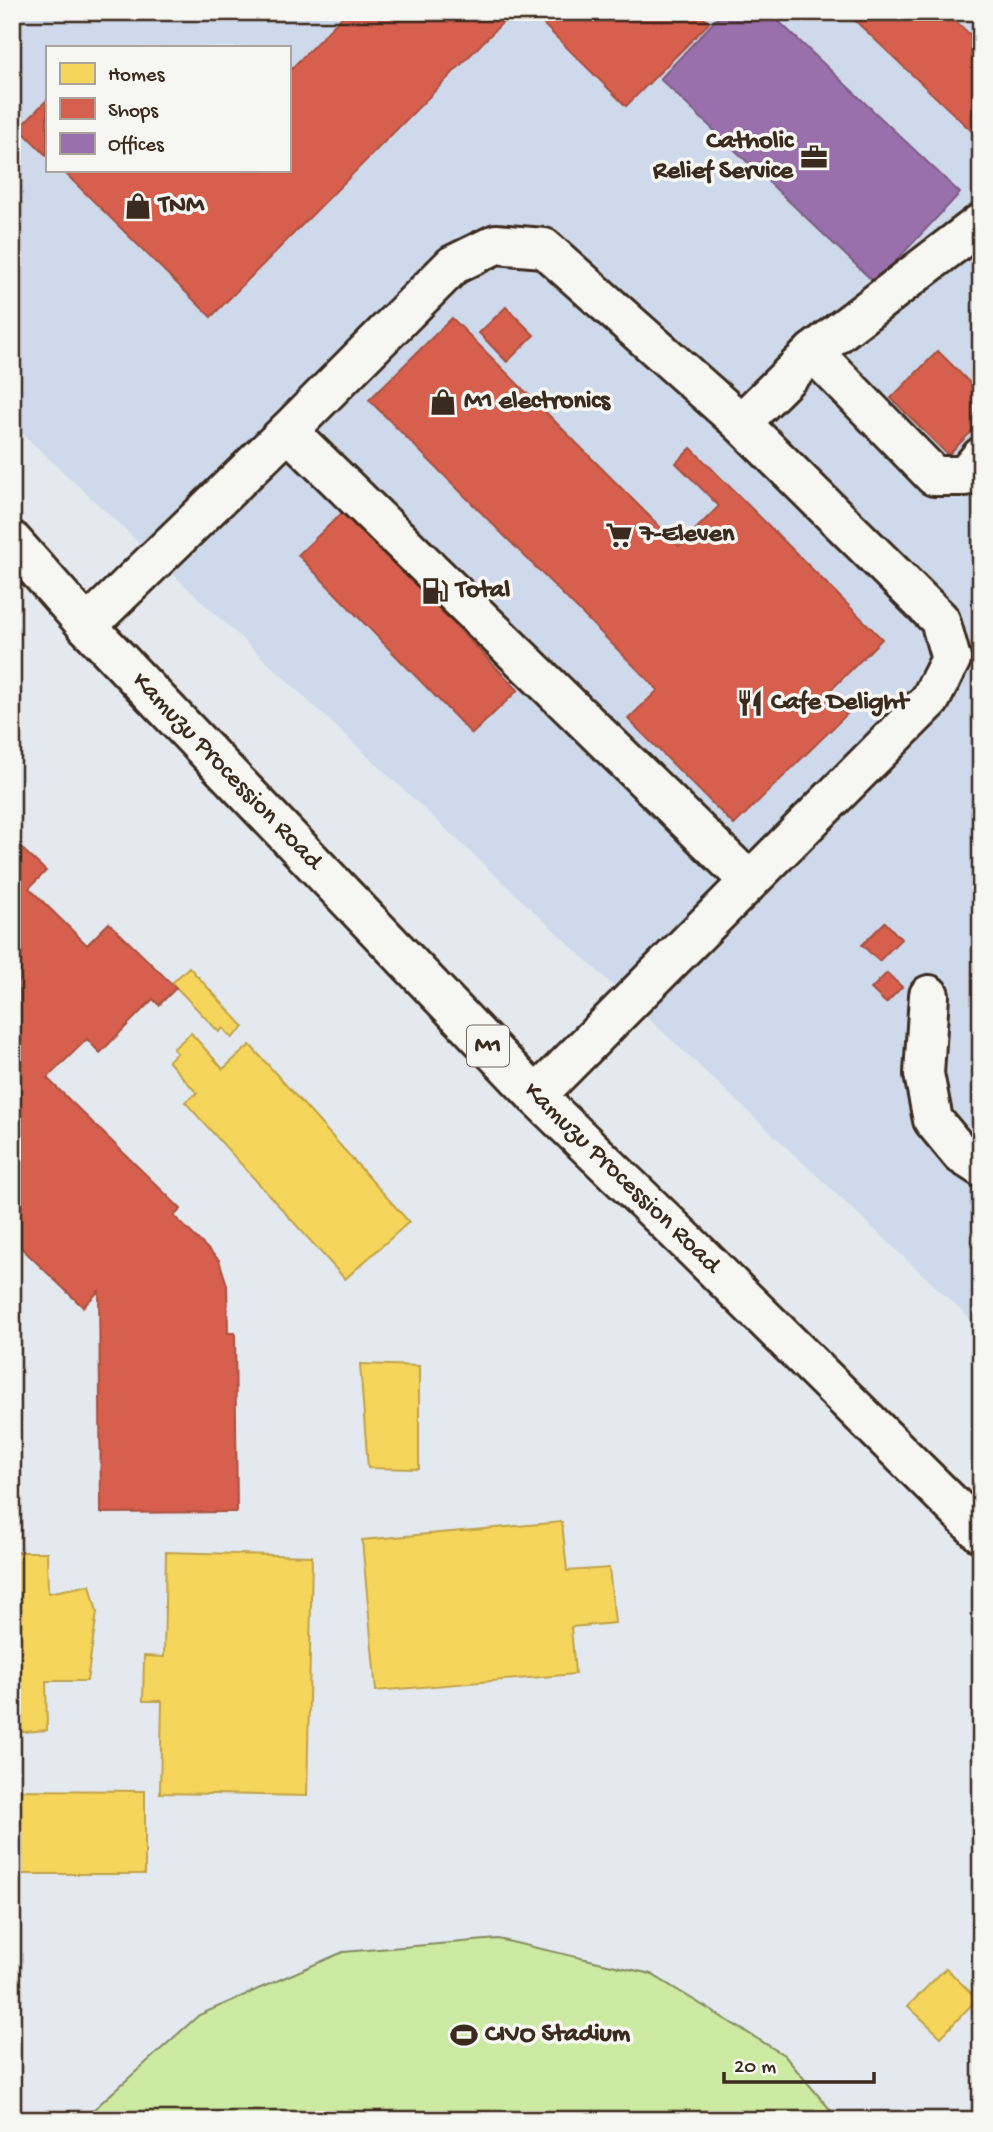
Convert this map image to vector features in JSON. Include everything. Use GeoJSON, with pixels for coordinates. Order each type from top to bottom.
{"type":"FeatureCollection","features":[{"type":"Feature","properties":{"kind":"main road"},"geometry":{"type":"LineString","coordinates":[[741,424],[813,352],[981,223]]}},
{"type":"Feature","properties":{"kind":"main road"},"geometry":{"type":"LineString","coordinates":[[87,626],[288,431],[453,265],[496,244],[544,248],[741,424],[940,620],[951,659],[930,699],[536,1096]]}},
{"type":"Feature","properties":{"kind":"main road"},"geometry":{"type":"LineString","coordinates":[[813,352],[934,476],[965,475],[981,457]]}},
{"type":"Feature","properties":{"kind":"main road"},"geometry":{"type":"LineString","coordinates":[[288,431],[749,881]]}},
{"type":"Feature","properties":{"kind":"main road","name":"Kamuzu Procession Road"},"geometry":{"type":"LineString","coordinates":[[12,541],[87,626],[536,1096],[981,1533]]}},
{"type":"Feature","properties":{"kind":"main road"},"geometry":{"type":"LineString","coordinates":[[929,995],[924,1074],[933,1120],[961,1154],[981,1167]]}},
{"type":"Feature","properties":{"kind":"shaded area"},"geometry":{"type":"Polygon","coordinates":[[[12,12],[981,12],[981,1329],[12,424],[12,12]]]}},
{"type":"Feature","properties":{"kind":"green space","name":"CIVO Stadium"},"geometry":{"type":"Polygon","coordinates":[[[498,1939],[651,1974],[784,2055],[839,2120],[82,2120],[199,2015],[343,1952],[498,1939]]]}},
{"type":"Feature","properties":{"kind":"building: Homes"},"geometry":{"type":"Polygon","coordinates":[[[189,967],[244,1027],[232,1038],[223,1028],[219,1032],[172,983],[189,967]]]}},
{"type":"Feature","properties":{"kind":"building: Homes"},"geometry":{"type":"Polygon","coordinates":[[[191,1033],[223,1069],[250,1045],[409,1222],[345,1279],[185,1102],[197,1093],[168,1061],[177,1053],[173,1049],[191,1033]]]}},
{"type":"Feature","properties":{"kind":"building: Homes"},"geometry":{"type":"Polygon","coordinates":[[[360,1364],[419,1366],[419,1469],[368,1468],[360,1364]]]}},
{"type":"Feature","properties":{"kind":"building: Homes"},"geometry":{"type":"Polygon","coordinates":[[[562,1522],[567,1571],[609,1568],[615,1623],[571,1627],[575,1674],[376,1691],[362,1540],[562,1522]]]}},
{"type":"Feature","properties":{"kind":"building: Homes"},"geometry":{"type":"Polygon","coordinates":[[[12,1552],[47,1552],[48,1593],[90,1585],[97,1612],[87,1681],[46,1681],[47,1730],[12,1733],[12,1552]]]}},
{"type":"Feature","properties":{"kind":"building: Homes"},"geometry":{"type":"Polygon","coordinates":[[[166,1552],[312,1556],[307,1796],[160,1793],[162,1701],[143,1701],[144,1656],[164,1657],[166,1552]]]}},
{"type":"Feature","properties":{"kind":"building: Homes"},"geometry":{"type":"Polygon","coordinates":[[[12,1790],[145,1791],[145,1874],[12,1874],[12,1790]]]}},
{"type":"Feature","properties":{"kind":"building: Homes"},"geometry":{"type":"Polygon","coordinates":[[[946,1968],[977,1999],[941,2037],[908,2006],[946,1968]]]}},
{"type":"Feature","properties":{"kind":"building: Shops"},"geometry":{"type":"Polygon","coordinates":[[[347,12],[513,12],[211,317],[64,172],[290,172],[290,70],[347,12]]]}},
{"type":"Feature","properties":{"kind":"building: Shops"},"geometry":{"type":"Polygon","coordinates":[[[531,12],[698,12],[709,23],[626,106],[531,12]]]}},
{"type":"Feature","properties":{"kind":"building: Shops"},"geometry":{"type":"Polygon","coordinates":[[[846,12],[946,12],[981,45],[981,140],[846,12]]]}},
{"type":"Feature","properties":{"kind":"building: Shops"},"geometry":{"type":"Polygon","coordinates":[[[46,101],[46,155],[19,128],[46,101]]]}},
{"type":"Feature","properties":{"kind":"building: Shops"},"geometry":{"type":"Polygon","coordinates":[[[506,307],[534,335],[507,362],[479,333],[506,307]]]}},
{"type":"Feature","properties":{"kind":"building: Shops"},"geometry":{"type":"Polygon","coordinates":[[[452,318],[679,546],[719,506],[676,463],[691,448],[882,639],[827,694],[847,714],[734,825],[628,719],[658,690],[369,400],[452,318]]]}},
{"type":"Feature","properties":{"kind":"building: Shops"},"geometry":{"type":"Polygon","coordinates":[[[938,351],[981,394],[981,422],[948,455],[891,398],[938,351]]]}},
{"type":"Feature","properties":{"kind":"building: Shops"},"geometry":{"type":"Polygon","coordinates":[[[344,511],[518,690],[472,734],[298,555],[344,511]]]}},
{"type":"Feature","properties":{"kind":"building: Shops"},"geometry":{"type":"Polygon","coordinates":[[[18,845],[46,871],[29,888],[87,945],[109,923],[176,988],[159,1005],[153,999],[100,1053],[87,1039],[47,1078],[181,1209],[174,1216],[219,1260],[227,1285],[228,1333],[235,1333],[237,1512],[101,1513],[99,1291],[83,1307],[12,1239],[12,851],[18,845]]]}},
{"type":"Feature","properties":{"kind":"building: Shops"},"geometry":{"type":"Polygon","coordinates":[[[885,922],[901,939],[879,961],[862,945],[885,922]]]}},
{"type":"Feature","properties":{"kind":"building: Shops"},"geometry":{"type":"Polygon","coordinates":[[[887,973],[902,987],[886,1003],[871,989],[887,973]]]}},
{"type":"Feature","properties":{"kind":"building: Offices"},"geometry":{"type":"Polygon","coordinates":[[[723,12],[769,12],[960,193],[875,283],[660,79],[723,12]]]}},
{"type":"Feature","properties":{"kind":"place","name":"Catholic Relief Service"},"geometry":{"type":"Point","coordinates":[814,157]}},
{"type":"Feature","properties":{"kind":"place","name":"TNM"},"geometry":{"type":"Point","coordinates":[138,206]}},
{"type":"Feature","properties":{"kind":"place","name":"M1 electronics"},"geometry":{"type":"Point","coordinates":[443,402]}},
{"type":"Feature","properties":{"kind":"place","name":"7-Eleven"},"geometry":{"type":"Point","coordinates":[619,535]}},
{"type":"Feature","properties":{"kind":"place","name":"Total"},"geometry":{"type":"Point","coordinates":[435,591]}},
{"type":"Feature","properties":{"kind":"place","name":"Cafe Delight"},"geometry":{"type":"Point","coordinates":[750,703]}},
{"type":"Feature","properties":{"kind":"place","name":"CIVO Stadium"},"geometry":{"type":"Point","coordinates":[464,2035]}}]}
